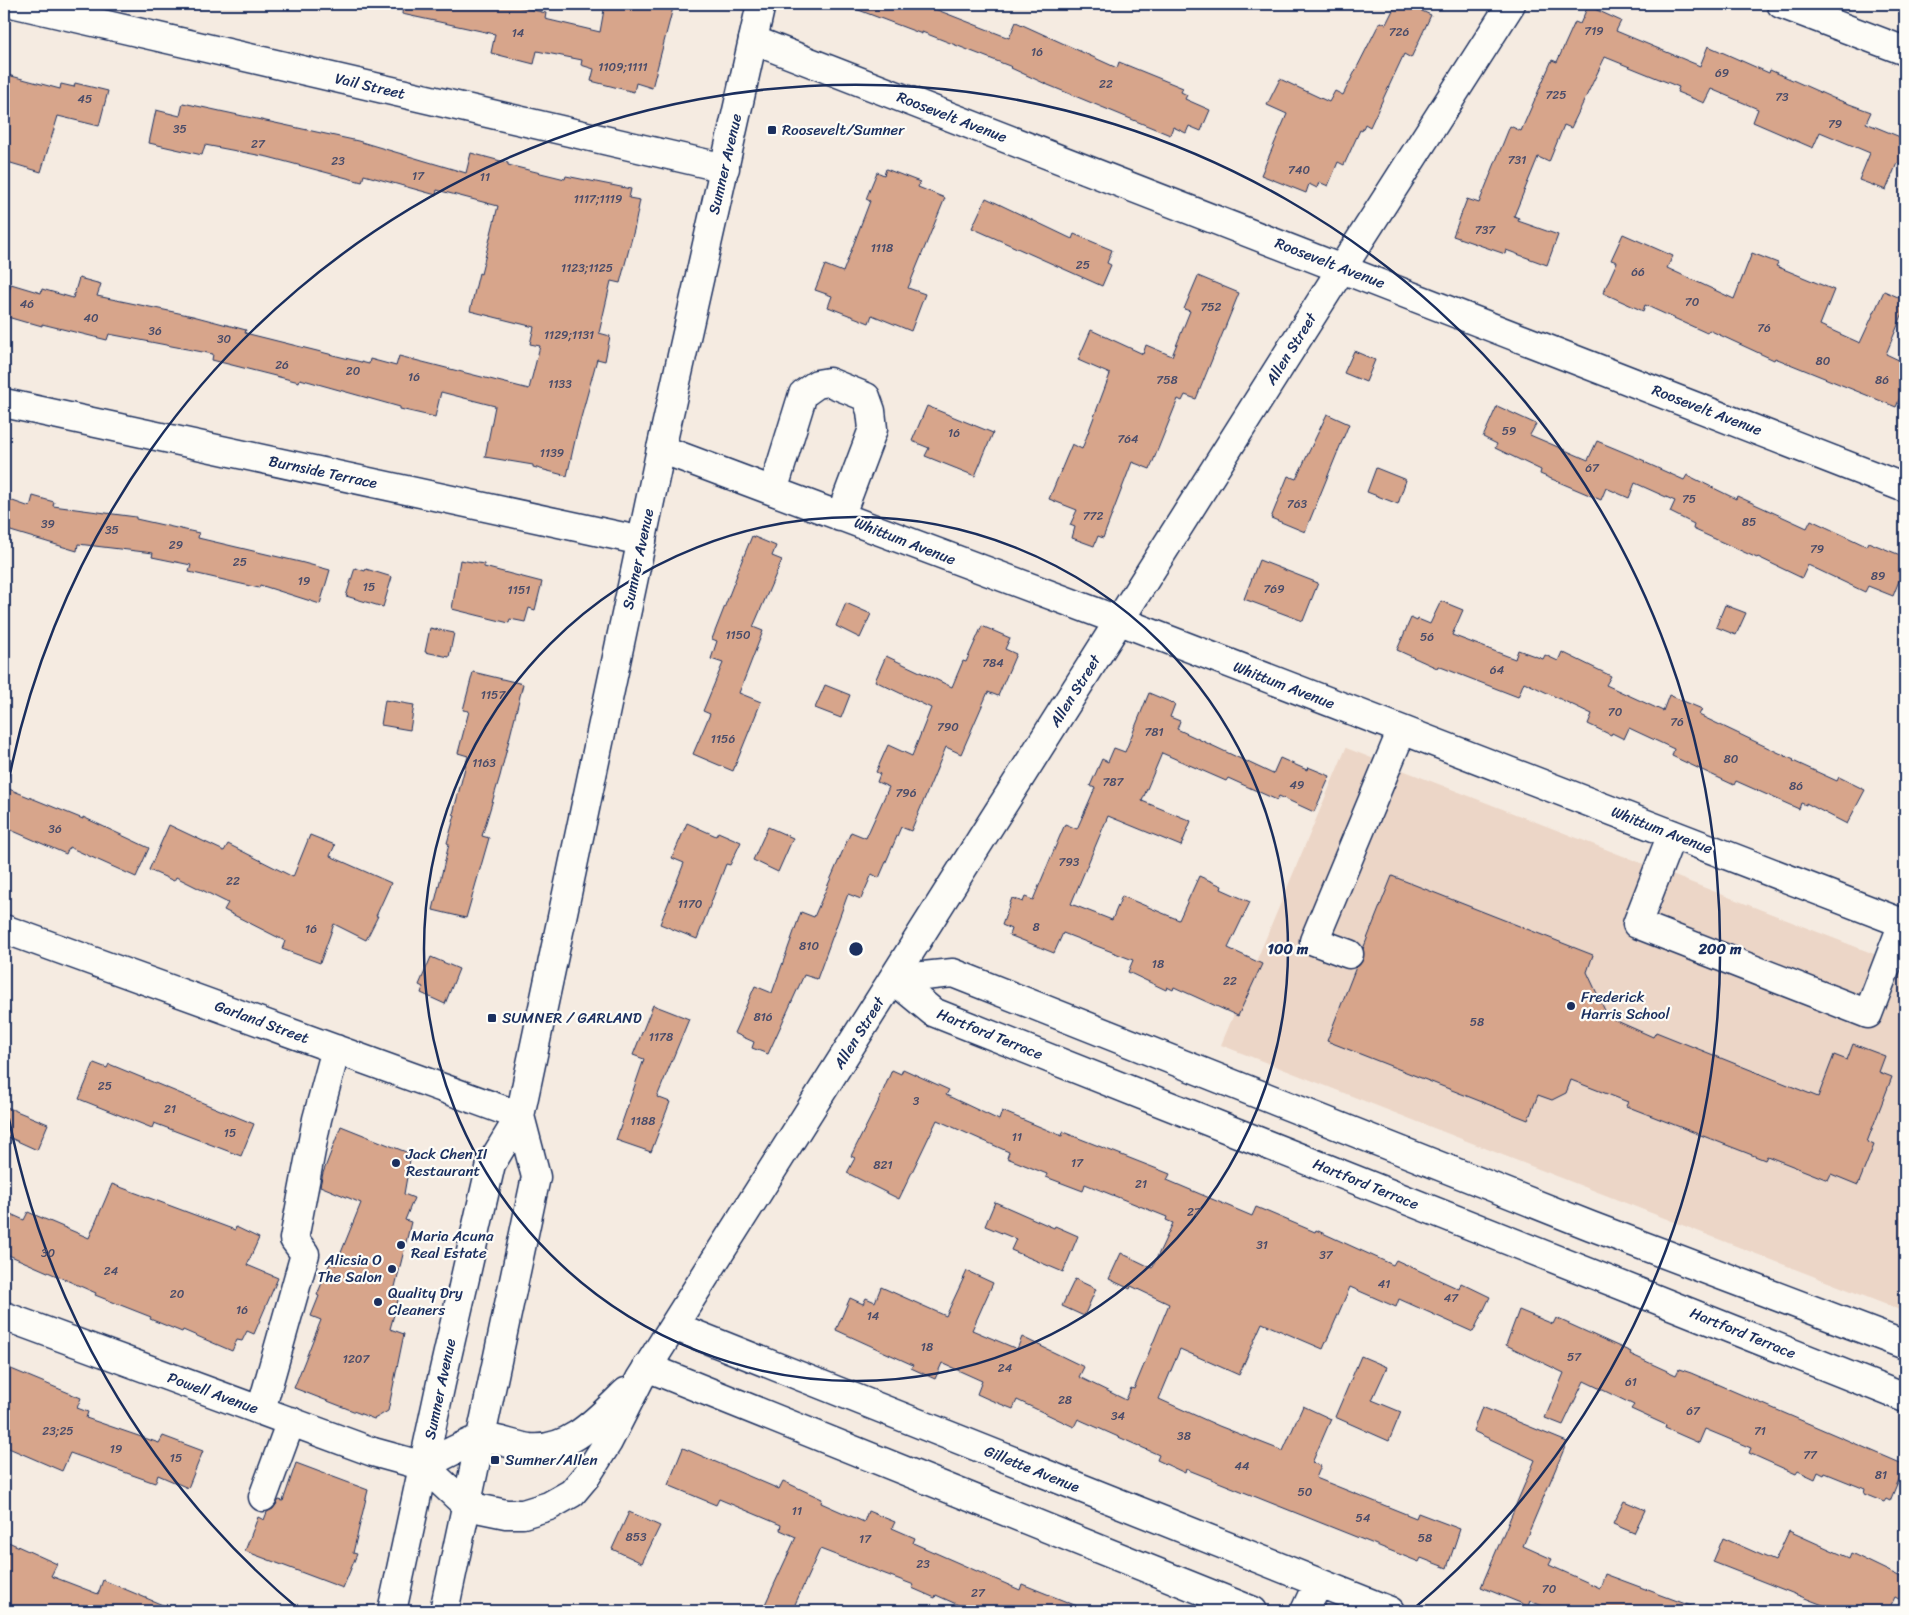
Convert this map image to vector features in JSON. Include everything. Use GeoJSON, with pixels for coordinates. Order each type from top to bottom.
{"type":"FeatureCollection","features":[{"type":"Feature","properties":{"kind":"street","name":"Vail Street"},"geometry":{"type":"LineString","coordinates":[[16,4],[724,168]]}},
{"type":"Feature","properties":{"kind":"street","name":"Sumner Avenue"},"geometry":{"type":"LineString","coordinates":[[392,1611],[491,1164],[520,1116],[661,449],[761,4]]}},
{"type":"Feature","properties":{"kind":"street","name":"Allen Street"},"geometry":{"type":"LineString","coordinates":[[467,1506],[506,1514],[523,1514],[549,1506],[572,1493],[588,1475],[608,1442],[644,1373],[1342,268],[1511,4]]}},
{"type":"Feature","properties":{"kind":"street"},"geometry":{"type":"LineString","coordinates":[[1781,4],[1905,51]]}},
{"type":"Feature","properties":{"kind":"street","name":"Roosevelt Avenue"},"geometry":{"type":"LineString","coordinates":[[753,40],[1905,488]]}},
{"type":"Feature","properties":{"kind":"street"},"geometry":{"type":"LineString","coordinates":[[773,491],[803,394],[817,384],[828,382],[866,397],[871,411],[873,428],[840,516]]}},
{"type":"Feature","properties":{"kind":"street","name":"Burnside Terrace"},"geometry":{"type":"LineString","coordinates":[[4,403],[642,541]]}},
{"type":"Feature","properties":{"kind":"street","name":"Whittum Avenue"},"geometry":{"type":"LineString","coordinates":[[661,449],[1120,621],[1904,924]]}},
{"type":"Feature","properties":{"kind":"street"},"geometry":{"type":"LineString","coordinates":[[1349,954],[1314,940],[1402,730]]}},
{"type":"Feature","properties":{"kind":"street"},"geometry":{"type":"LineString","coordinates":[[1672,834],[1637,924],[1868,1014],[1904,924]]}},
{"type":"Feature","properties":{"kind":"street","name":"Garland Street"},"geometry":{"type":"LineString","coordinates":[[4,929],[520,1116]]}},
{"type":"Feature","properties":{"kind":"street"},"geometry":{"type":"LineString","coordinates":[[893,978],[953,973],[1591,1226],[1905,1345]]}},
{"type":"Feature","properties":{"kind":"street","name":"Hartford Terrace"},"geometry":{"type":"LineString","coordinates":[[893,978],[933,1012],[1905,1398]]}},
{"type":"Feature","properties":{"kind":"street"},"geometry":{"type":"LineString","coordinates":[[261,1410],[305,1254],[294,1239],[317,1119],[336,1049]]}},
{"type":"Feature","properties":{"kind":"street","name":"Sumner Avenue"},"geometry":{"type":"LineString","coordinates":[[444,1611],[536,1177],[520,1116]]}},
{"type":"Feature","properties":{"kind":"street","name":"Powell Avenue"},"geometry":{"type":"LineString","coordinates":[[4,1316],[373,1452],[424,1466]]}},
{"type":"Feature","properties":{"kind":"street","name":"Gillette Avenue"},"geometry":{"type":"LineString","coordinates":[[674,1326],[1390,1611]]}},
{"type":"Feature","properties":{"kind":"street","name":"Allen Street"},"geometry":{"type":"LineString","coordinates":[[482,1438],[536,1448],[564,1442],[586,1430],[644,1373]]}},
{"type":"Feature","properties":{"kind":"street"},"geometry":{"type":"LineString","coordinates":[[644,1373],[1253,1611]]}},
{"type":"Feature","properties":{"kind":"street"},"geometry":{"type":"LineString","coordinates":[[263,1497],[291,1421]]}},
{"type":"Feature","properties":{"kind":"street"},"geometry":{"type":"LineString","coordinates":[[467,1506],[424,1466],[482,1438]]}},
{"type":"Feature","properties":{"kind":"street"},"geometry":{"type":"LineString","coordinates":[[1305,1611],[1318,1583]]}},
{"type":"Feature","properties":{"kind":"shaded area","name":"Frederick Harris School"},"geometry":{"type":"Polygon","coordinates":[[[1346,748],[1905,966],[1905,1312],[1221,1045],[1346,748]]]}},
{"type":"Feature","properties":{"kind":"building"},"geometry":{"type":"Polygon","coordinates":[[[403,4],[508,4],[546,13],[545,19],[600,32],[605,4],[674,4],[652,88],[636,83],[634,92],[591,81],[594,69],[581,65],[582,60],[537,51],[534,64],[491,53],[495,34],[402,14],[403,4]]]}},
{"type":"Feature","properties":{"kind":"building"},"geometry":{"type":"Polygon","coordinates":[[[848,4],[922,4],[1009,38],[1016,22],[1117,68],[1119,62],[1183,88],[1181,92],[1187,95],[1185,99],[1210,110],[1201,131],[1189,126],[1186,133],[1173,127],[1170,135],[1048,85],[1012,67],[848,6],[848,4]]]}},
{"type":"Feature","properties":{"kind":"building"},"geometry":{"type":"Polygon","coordinates":[[[1396,4],[1406,4],[1431,15],[1411,58],[1404,54],[1370,127],[1365,124],[1362,131],[1360,130],[1344,165],[1338,162],[1328,186],[1319,182],[1317,188],[1309,184],[1306,193],[1261,175],[1287,114],[1267,105],[1280,79],[1329,102],[1335,91],[1343,95],[1380,22],[1386,24],[1396,4]]]}},
{"type":"Feature","properties":{"kind":"building"},"geometry":{"type":"Polygon","coordinates":[[[1588,6],[1621,21],[1616,31],[1700,66],[1708,46],[1769,73],[1770,70],[1833,98],[1871,112],[1866,123],[1905,139],[1905,167],[1897,163],[1886,190],[1859,180],[1870,153],[1820,132],[1813,148],[1753,122],[1758,109],[1711,89],[1704,103],[1677,92],[1679,87],[1605,57],[1571,128],[1564,125],[1549,162],[1538,157],[1514,216],[1519,218],[1518,221],[1558,235],[1547,265],[1506,250],[1505,254],[1453,236],[1467,199],[1479,203],[1510,126],[1521,131],[1552,60],[1557,62],[1575,22],[1580,24],[1588,6]]]}},
{"type":"Feature","properties":{"kind":"building"},"geometry":{"type":"Polygon","coordinates":[[[4,74],[60,89],[61,84],[74,87],[75,83],[108,91],[99,126],[58,116],[41,172],[4,161],[4,74]]]}},
{"type":"Feature","properties":{"kind":"building"},"geometry":{"type":"Polygon","coordinates":[[[183,103],[358,141],[466,173],[471,153],[508,163],[508,165],[565,179],[566,176],[631,189],[629,198],[640,200],[620,283],[611,281],[599,333],[610,336],[605,361],[597,359],[567,476],[533,467],[533,465],[485,457],[495,406],[441,392],[435,417],[400,409],[400,407],[300,379],[299,382],[212,360],[213,354],[109,334],[107,340],[4,316],[11,284],[41,293],[42,289],[73,298],[79,278],[101,284],[97,296],[193,316],[246,330],[245,333],[369,364],[370,359],[396,366],[399,356],[529,389],[540,346],[530,344],[534,327],[470,311],[498,206],[437,190],[436,195],[364,175],[362,182],[268,157],[205,145],[202,155],[149,143],[156,110],[180,116],[183,103]]]}},
{"type":"Feature","properties":{"kind":"building"},"geometry":{"type":"Polygon","coordinates":[[[886,169],[920,182],[918,187],[945,198],[908,288],[925,294],[911,331],[872,315],[869,323],[828,307],[832,296],[815,290],[825,265],[843,272],[870,201],[866,199],[877,172],[884,175],[886,169]]]}},
{"type":"Feature","properties":{"kind":"building"},"geometry":{"type":"Polygon","coordinates":[[[986,198],[1072,239],[1074,234],[1112,250],[1107,263],[1111,265],[1102,286],[972,228],[986,198]]]}},
{"type":"Feature","properties":{"kind":"building"},"geometry":{"type":"Polygon","coordinates":[[[1623,234],[1673,256],[1667,268],[1734,299],[1752,253],[1778,263],[1776,266],[1834,290],[1820,325],[1860,343],[1884,291],[1905,300],[1905,308],[1886,354],[1905,363],[1905,386],[1896,407],[1775,358],[1774,360],[1709,330],[1707,333],[1645,305],[1643,311],[1603,293],[1617,262],[1611,260],[1623,234]]]}},
{"type":"Feature","properties":{"kind":"building"},"geometry":{"type":"Polygon","coordinates":[[[1198,276],[1239,293],[1196,399],[1185,395],[1182,401],[1178,399],[1150,469],[1132,462],[1103,538],[1098,536],[1094,546],[1072,538],[1075,527],[1070,525],[1077,510],[1049,499],[1072,444],[1082,449],[1110,374],[1078,360],[1091,330],[1143,354],[1146,345],[1172,356],[1190,311],[1184,309],[1198,276]]]}},
{"type":"Feature","properties":{"kind":"building"},"geometry":{"type":"Polygon","coordinates":[[[1354,351],[1375,360],[1366,382],[1344,373],[1354,351]]]}},
{"type":"Feature","properties":{"kind":"building"},"geometry":{"type":"Polygon","coordinates":[[[927,406],[993,433],[975,476],[925,456],[929,448],[912,441],[927,406]]]}},
{"type":"Feature","properties":{"kind":"building"},"geometry":{"type":"Polygon","coordinates":[[[1497,406],[1536,424],[1530,435],[1588,460],[1597,441],[1684,480],[1687,475],[1736,499],[1737,496],[1807,528],[1811,520],[1866,546],[1868,542],[1905,557],[1905,566],[1893,596],[1868,586],[1865,592],[1808,565],[1802,578],[1693,529],[1694,524],[1670,512],[1675,501],[1635,483],[1629,498],[1606,488],[1601,500],[1540,474],[1541,470],[1495,448],[1497,444],[1483,437],[1497,406]]]}},
{"type":"Feature","properties":{"kind":"building"},"geometry":{"type":"Polygon","coordinates":[[[1327,414],[1349,424],[1305,532],[1271,518],[1288,476],[1296,479],[1327,414]]]}},
{"type":"Feature","properties":{"kind":"building"},"geometry":{"type":"Polygon","coordinates":[[[1376,468],[1406,480],[1398,504],[1367,492],[1376,468]]]}},
{"type":"Feature","properties":{"kind":"building"},"geometry":{"type":"Polygon","coordinates":[[[33,496],[54,502],[53,506],[136,517],[136,519],[199,533],[198,538],[330,570],[320,604],[260,585],[259,588],[189,572],[191,565],[152,557],[153,553],[78,544],[77,551],[4,529],[4,498],[30,507],[33,496]]]}},
{"type":"Feature","properties":{"kind":"building"},"geometry":{"type":"Polygon","coordinates":[[[752,536],[776,546],[772,556],[782,560],[753,627],[763,631],[739,693],[761,702],[733,771],[693,754],[710,714],[703,711],[723,663],[711,659],[717,641],[712,639],[752,536]]]}},
{"type":"Feature","properties":{"kind":"building"},"geometry":{"type":"Polygon","coordinates":[[[460,560],[484,564],[484,567],[542,582],[535,610],[529,608],[525,622],[510,619],[509,623],[452,609],[460,560]]]}},
{"type":"Feature","properties":{"kind":"building"},"geometry":{"type":"Polygon","coordinates":[[[1259,560],[1318,583],[1303,621],[1244,599],[1259,560]]]}},
{"type":"Feature","properties":{"kind":"building"},"geometry":{"type":"Polygon","coordinates":[[[355,568],[365,571],[366,569],[392,577],[383,607],[346,596],[355,568]]]}},
{"type":"Feature","properties":{"kind":"building"},"geometry":{"type":"Polygon","coordinates":[[[1441,601],[1463,610],[1452,635],[1515,659],[1518,650],[1543,659],[1545,655],[1558,661],[1562,652],[1611,676],[1606,685],[1663,711],[1669,695],[1702,709],[1699,715],[1793,761],[1837,781],[1839,777],[1865,790],[1847,824],[1806,803],[1806,805],[1801,803],[1799,809],[1736,781],[1734,785],[1672,756],[1674,749],[1629,728],[1624,739],[1612,733],[1611,735],[1588,724],[1592,714],[1524,682],[1518,697],[1438,666],[1437,668],[1397,650],[1411,618],[1430,624],[1441,601]]]}},
{"type":"Feature","properties":{"kind":"building"},"geometry":{"type":"Polygon","coordinates":[[[846,603],[871,614],[860,638],[836,626],[846,603]]]}},
{"type":"Feature","properties":{"kind":"building"},"geometry":{"type":"Polygon","coordinates":[[[1725,605],[1746,613],[1736,635],[1716,627],[1725,605]]]}},
{"type":"Feature","properties":{"kind":"building"},"geometry":{"type":"Polygon","coordinates":[[[982,626],[1010,638],[1005,649],[1016,654],[998,696],[988,692],[961,754],[946,747],[911,831],[901,827],[879,878],[872,874],[861,899],[848,894],[817,979],[804,975],[768,1054],[752,1048],[754,1042],[734,1033],[755,986],[772,993],[801,912],[814,917],[851,832],[866,838],[889,787],[877,782],[880,774],[876,772],[888,745],[912,756],[931,708],[875,681],[886,656],[952,687],[963,661],[966,662],[982,626]]]}},
{"type":"Feature","properties":{"kind":"building"},"geometry":{"type":"Polygon","coordinates":[[[430,628],[454,633],[449,657],[425,652],[430,628]]]}},
{"type":"Feature","properties":{"kind":"building"},"geometry":{"type":"Polygon","coordinates":[[[473,672],[523,684],[500,776],[482,836],[489,838],[466,918],[433,910],[449,844],[447,843],[455,815],[453,814],[468,756],[458,753],[469,711],[463,710],[473,672]]]}},
{"type":"Feature","properties":{"kind":"building"},"geometry":{"type":"Polygon","coordinates":[[[825,685],[850,695],[841,718],[815,708],[825,685]]]}},
{"type":"Feature","properties":{"kind":"building"},"geometry":{"type":"Polygon","coordinates":[[[1149,693],[1175,704],[1170,717],[1180,721],[1177,729],[1273,774],[1280,758],[1307,770],[1308,767],[1330,776],[1314,812],[1279,796],[1277,800],[1228,778],[1226,781],[1162,753],[1142,801],[1191,821],[1181,846],[1108,816],[1071,904],[1112,920],[1122,896],[1179,920],[1199,876],[1222,886],[1221,889],[1250,902],[1228,948],[1262,964],[1238,1016],[1174,987],[1173,990],[1167,987],[1166,990],[1128,972],[1133,960],[1063,933],[1054,953],[1009,935],[1011,929],[1002,925],[1012,898],[1023,902],[1025,897],[1033,900],[1065,824],[1077,829],[1095,788],[1090,786],[1102,759],[1108,762],[1114,748],[1125,752],[1149,693]]]}},
{"type":"Feature","properties":{"kind":"building"},"geometry":{"type":"Polygon","coordinates":[[[385,700],[414,705],[410,730],[381,725],[385,700]]]}},
{"type":"Feature","properties":{"kind":"building"},"geometry":{"type":"Polygon","coordinates":[[[4,787],[83,819],[83,817],[149,848],[136,877],[69,847],[66,854],[4,827],[4,787]]]}},
{"type":"Feature","properties":{"kind":"building"},"geometry":{"type":"Polygon","coordinates":[[[687,823],[716,836],[718,832],[741,842],[730,865],[726,864],[697,939],[660,924],[684,863],[672,858],[687,823]]]}},
{"type":"Feature","properties":{"kind":"building"},"geometry":{"type":"Polygon","coordinates":[[[169,825],[224,851],[228,844],[293,877],[310,835],[335,845],[330,856],[391,883],[366,940],[334,924],[320,963],[282,949],[285,941],[224,910],[228,903],[176,877],[174,881],[149,870],[169,825]]]}},
{"type":"Feature","properties":{"kind":"building"},"geometry":{"type":"Polygon","coordinates":[[[768,827],[793,838],[778,872],[753,860],[768,827]]]}},
{"type":"Feature","properties":{"kind":"building"},"geometry":{"type":"Polygon","coordinates":[[[1392,876],[1593,955],[1587,972],[1608,1017],[1653,1037],[1656,1032],[1818,1097],[1834,1055],[1847,1060],[1853,1044],[1885,1056],[1879,1072],[1892,1077],[1867,1142],[1874,1145],[1858,1185],[1831,1174],[1828,1180],[1767,1156],[1765,1160],[1626,1106],[1628,1102],[1571,1080],[1566,1093],[1552,1100],[1538,1095],[1528,1120],[1327,1041],[1356,967],[1363,960],[1363,949],[1392,876]]]}},
{"type":"Feature","properties":{"kind":"building"},"geometry":{"type":"Polygon","coordinates":[[[431,957],[459,969],[445,1004],[421,993],[423,987],[419,985],[431,957]]]}},
{"type":"Feature","properties":{"kind":"building"},"geometry":{"type":"Polygon","coordinates":[[[653,1005],[689,1019],[657,1097],[670,1102],[651,1152],[616,1140],[644,1059],[633,1055],[653,1005]]]}},
{"type":"Feature","properties":{"kind":"building"},"geometry":{"type":"Polygon","coordinates":[[[94,1063],[107,1068],[109,1064],[254,1124],[241,1156],[154,1123],[152,1128],[79,1099],[94,1063]]]}},
{"type":"Feature","properties":{"kind":"building"},"geometry":{"type":"Polygon","coordinates":[[[903,1069],[949,1090],[946,1095],[999,1120],[1002,1111],[1062,1136],[1063,1132],[1170,1174],[1167,1180],[1252,1216],[1256,1207],[1315,1232],[1316,1230],[1393,1265],[1396,1260],[1459,1289],[1461,1283],[1490,1297],[1473,1332],[1399,1299],[1396,1307],[1350,1287],[1323,1349],[1262,1323],[1239,1375],[1180,1349],[1159,1399],[1219,1426],[1283,1451],[1303,1406],[1331,1419],[1312,1463],[1321,1466],[1316,1478],[1416,1518],[1418,1513],[1460,1529],[1447,1568],[1421,1558],[1419,1562],[1186,1469],[1185,1473],[1157,1460],[1159,1455],[1078,1419],[1074,1427],[1017,1400],[1013,1409],[988,1399],[977,1394],[982,1381],[942,1363],[935,1379],[911,1368],[913,1365],[836,1330],[850,1298],[863,1304],[866,1298],[875,1302],[881,1287],[946,1316],[967,1271],[993,1283],[972,1330],[1017,1349],[1022,1337],[1084,1367],[1079,1377],[1126,1400],[1131,1388],[1134,1389],[1169,1304],[1131,1286],[1130,1289],[1109,1279],[1121,1253],[1152,1268],[1173,1223],[1166,1220],[1167,1217],[1085,1184],[1083,1191],[1046,1177],[1047,1174],[1007,1158],[1009,1152],[937,1120],[899,1199],[847,1173],[855,1158],[851,1156],[892,1070],[901,1074],[903,1069]]]}},
{"type":"Feature","properties":{"kind":"building"},"geometry":{"type":"Polygon","coordinates":[[[4,1106],[48,1124],[37,1150],[4,1135],[4,1106]]]}},
{"type":"Feature","properties":{"kind":"building"},"geometry":{"type":"Polygon","coordinates":[[[341,1126],[411,1154],[404,1194],[414,1198],[405,1220],[411,1222],[394,1291],[400,1293],[390,1329],[404,1334],[388,1411],[374,1419],[294,1388],[321,1320],[311,1316],[319,1296],[317,1295],[330,1263],[336,1265],[361,1203],[320,1186],[341,1126]]]}},
{"type":"Feature","properties":{"kind":"building"},"geometry":{"type":"Polygon","coordinates":[[[112,1184],[235,1230],[236,1227],[259,1238],[247,1265],[278,1278],[254,1334],[247,1331],[242,1341],[237,1340],[232,1351],[183,1330],[182,1332],[150,1319],[151,1317],[95,1295],[96,1293],[4,1253],[4,1211],[24,1220],[28,1212],[89,1238],[112,1184]]]}},
{"type":"Feature","properties":{"kind":"building"},"geometry":{"type":"Polygon","coordinates":[[[995,1202],[1054,1228],[1055,1226],[1078,1236],[1063,1272],[1011,1250],[1016,1239],[985,1226],[995,1202]]]}},
{"type":"Feature","properties":{"kind":"building"},"geometry":{"type":"Polygon","coordinates":[[[1075,1279],[1096,1289],[1084,1316],[1062,1306],[1075,1279]]]}},
{"type":"Feature","properties":{"kind":"building"},"geometry":{"type":"Polygon","coordinates":[[[1519,1310],[1553,1324],[1556,1318],[1676,1375],[1679,1369],[1691,1373],[1905,1465],[1890,1501],[1886,1499],[1884,1502],[1864,1494],[1865,1489],[1825,1473],[1824,1475],[1818,1472],[1815,1479],[1798,1471],[1796,1474],[1749,1453],[1751,1448],[1705,1429],[1699,1443],[1665,1428],[1666,1425],[1631,1409],[1634,1405],[1584,1381],[1563,1425],[1545,1418],[1564,1373],[1506,1345],[1519,1310]]]}},
{"type":"Feature","properties":{"kind":"building"},"geometry":{"type":"Polygon","coordinates":[[[1361,1356],[1387,1367],[1372,1400],[1401,1412],[1389,1441],[1335,1417],[1361,1356]]]}},
{"type":"Feature","properties":{"kind":"building"},"geometry":{"type":"Polygon","coordinates":[[[4,1366],[81,1398],[77,1408],[88,1412],[86,1418],[159,1443],[163,1436],[203,1451],[188,1488],[158,1475],[155,1483],[70,1453],[62,1471],[4,1446],[4,1366]]]}},
{"type":"Feature","properties":{"kind":"building"},"geometry":{"type":"Polygon","coordinates":[[[1482,1407],[1567,1442],[1523,1546],[1552,1559],[1549,1565],[1600,1588],[1605,1574],[1699,1609],[1698,1611],[1555,1611],[1530,1601],[1528,1606],[1481,1587],[1535,1460],[1473,1431],[1482,1407]]]}},
{"type":"Feature","properties":{"kind":"building"},"geometry":{"type":"Polygon","coordinates":[[[683,1448],[779,1489],[783,1481],[822,1499],[821,1503],[864,1522],[868,1511],[895,1522],[892,1528],[915,1538],[913,1543],[1020,1590],[1022,1584],[1087,1611],[972,1611],[936,1595],[935,1598],[912,1588],[914,1585],[820,1549],[792,1611],[762,1611],[796,1537],[780,1530],[781,1525],[719,1499],[716,1505],[668,1485],[683,1448]]]}},
{"type":"Feature","properties":{"kind":"building"},"geometry":{"type":"Polygon","coordinates":[[[296,1463],[368,1490],[353,1553],[357,1554],[343,1588],[245,1551],[258,1517],[264,1520],[267,1512],[273,1509],[279,1500],[283,1501],[296,1463]]]}},
{"type":"Feature","properties":{"kind":"building"},"geometry":{"type":"Polygon","coordinates":[[[1624,1501],[1645,1510],[1634,1533],[1613,1524],[1624,1501]]]}},
{"type":"Feature","properties":{"kind":"building"},"geometry":{"type":"Polygon","coordinates":[[[629,1512],[660,1526],[642,1563],[612,1549],[629,1512]]]}},
{"type":"Feature","properties":{"kind":"building"},"geometry":{"type":"Polygon","coordinates":[[[1789,1531],[1849,1558],[1851,1553],[1905,1579],[1905,1602],[1895,1597],[1888,1611],[1838,1611],[1713,1562],[1723,1538],[1775,1561],[1789,1531]]]}},
{"type":"Feature","properties":{"kind":"building"},"geometry":{"type":"Polygon","coordinates":[[[4,1540],[57,1564],[51,1576],[98,1594],[103,1580],[177,1611],[4,1611],[4,1540]]]}},
{"type":"Feature","properties":{"kind":"place","name":"Roosevelt/Sumner"},"geometry":{"type":"Point","coordinates":[772,130]}},
{"type":"Feature","properties":{"kind":"place","name":"Frederick Harris School"},"geometry":{"type":"Point","coordinates":[1571,1006]}},
{"type":"Feature","properties":{"kind":"place","name":"SUMNER / GARLAND"},"geometry":{"type":"Point","coordinates":[492,1018]}},
{"type":"Feature","properties":{"kind":"place","name":"Jack Chen II Restaurant"},"geometry":{"type":"Point","coordinates":[396,1163]}},
{"type":"Feature","properties":{"kind":"place","name":"Maria Acuna Real Estate"},"geometry":{"type":"Point","coordinates":[401,1245]}},
{"type":"Feature","properties":{"kind":"place","name":"Alicsia O The Salon"},"geometry":{"type":"Point","coordinates":[392,1269]}},
{"type":"Feature","properties":{"kind":"place","name":"Quality Dry Cleaners"},"geometry":{"type":"Point","coordinates":[378,1302]}},
{"type":"Feature","properties":{"kind":"place","name":"Sumner/Allen"},"geometry":{"type":"Point","coordinates":[495,1460]}}]}
